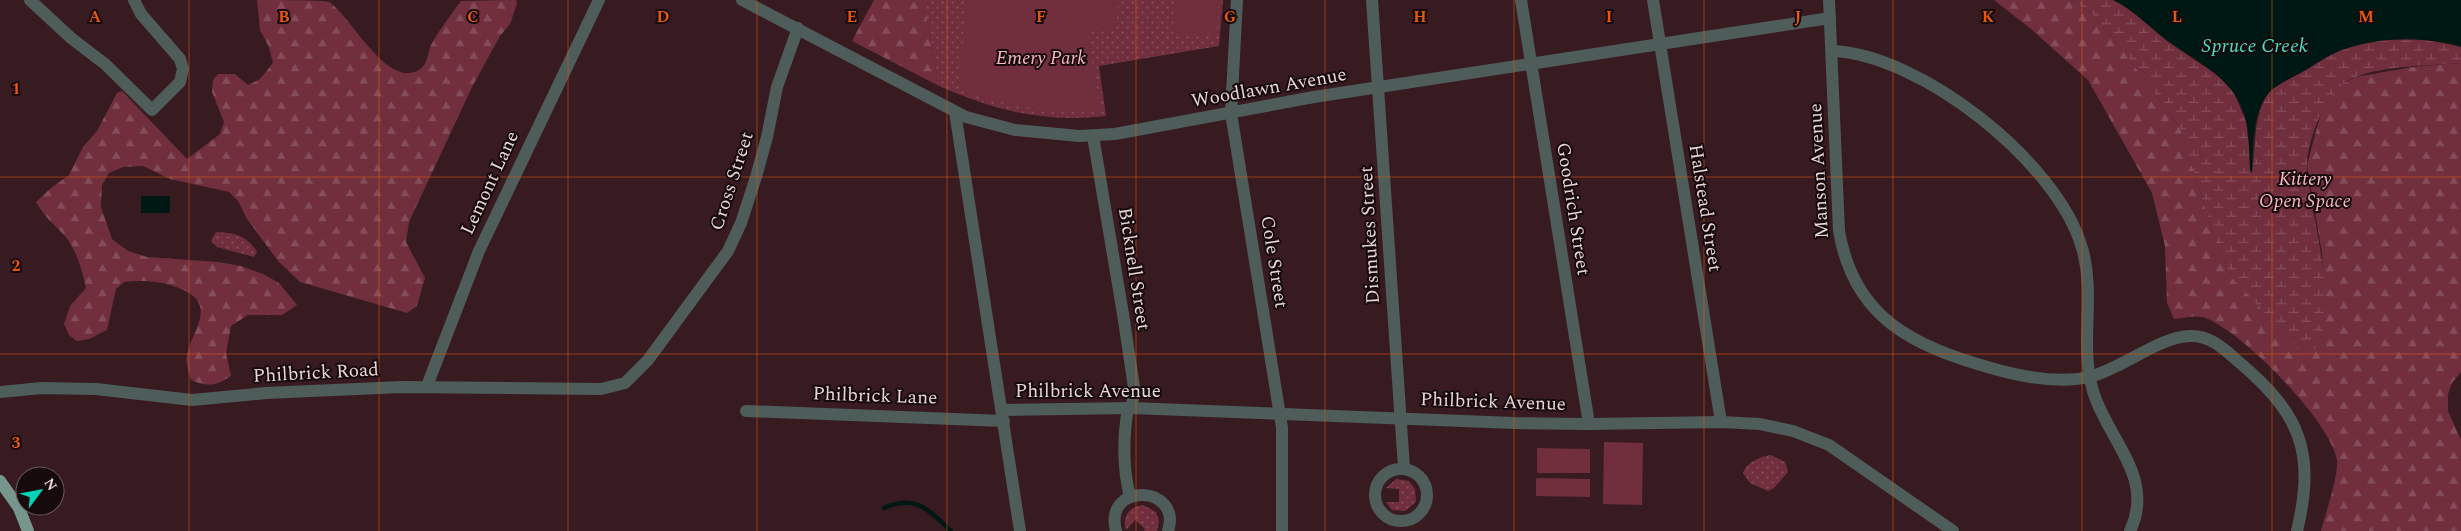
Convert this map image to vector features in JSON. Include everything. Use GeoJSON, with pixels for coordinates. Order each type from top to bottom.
{"type":"FeatureCollection","features":[{"type":"Feature","properties":{"kind":"main road"},"geometry":{"type":"LineString","coordinates":[[0,481],[18,508],[28,531]]}},
{"type":"Feature","properties":{"kind":"street"},"geometry":{"type":"LineString","coordinates":[[30,0],[71,38],[105,64],[152,110],[180,82],[183,69],[180,59],[141,14],[134,0]]}},
{"type":"Feature","properties":{"kind":"street","name":"Lemont Lane"},"geometry":{"type":"LineString","coordinates":[[427,386],[479,251],[599,0]]}},
{"type":"Feature","properties":{"kind":"street","name":"Woodlawn Avenue"},"geometry":{"type":"LineString","coordinates":[[742,0],[955,112],[1015,130],[1040,134],[1093,136],[1314,97],[1830,18]]}},
{"type":"Feature","properties":{"kind":"street","name":"Cole Street"},"geometry":{"type":"LineString","coordinates":[[1236,0],[1231,113],[1280,414],[1283,453],[1282,531]]}},
{"type":"Feature","properties":{"kind":"street","name":"Dismukes Street"},"geometry":{"type":"LineString","coordinates":[[1372,0],[1404,468]]}},
{"type":"Feature","properties":{"kind":"street","name":"Goodrich Street"},"geometry":{"type":"LineString","coordinates":[[1521,0],[1589,424]]}},
{"type":"Feature","properties":{"kind":"street","name":"Halstead Street"},"geometry":{"type":"LineString","coordinates":[[1653,0],[1721,422]]}},
{"type":"Feature","properties":{"kind":"street","name":"Manson Avenue"},"geometry":{"type":"LineString","coordinates":[[1829,0],[1839,231],[1846,261],[1868,301],[1889,322],[1909,337],[1931,349],[2002,371],[2045,379],[2062,380],[2090,376],[2117,367],[2167,341],[2181,337],[2201,337],[2221,347],[2266,385],[2289,415],[2298,433],[2304,457],[2304,485],[2297,531]]}},
{"type":"Feature","properties":{"kind":"street","name":"Cross Street"},"geometry":{"type":"LineString","coordinates":[[632,377],[648,360],[720,263],[735,238],[765,144],[777,86],[798,28]]}},
{"type":"Feature","properties":{"kind":"street"},"geometry":{"type":"LineString","coordinates":[[1832,51],[1853,52],[1874,58],[1948,96],[1996,131],[2032,164],[2049,184],[2069,214],[2083,249],[2088,285],[2086,346],[2095,397],[2136,479],[2137,504],[2130,531]]}},
{"type":"Feature","properties":{"kind":"street"},"geometry":{"type":"LineString","coordinates":[[955,112],[1020,531]]}},
{"type":"Feature","properties":{"kind":"street","name":"Bicknell Street"},"geometry":{"type":"LineString","coordinates":[[1093,136],[1134,387],[1125,424],[1125,477],[1130,497]]}},
{"type":"Feature","properties":{"kind":"street","name":"Philbrick Road"},"geometry":{"type":"LineString","coordinates":[[0,392],[42,388],[96,389],[192,400],[325,390],[427,386],[601,389],[618,386],[632,377]]}},
{"type":"Feature","properties":{"kind":"street","name":"Philbrick Avenue"},"geometry":{"type":"LineString","coordinates":[[1003,415],[1130,408],[1589,424],[1721,422],[1776,426],[1829,445],[1953,531]]}},
{"type":"Feature","properties":{"kind":"street","name":"Philbrick Lane"},"geometry":{"type":"LineString","coordinates":[[746,411],[1003,415]]}},
{"type":"Feature","properties":{"kind":"street"},"geometry":{"type":"LineString","coordinates":[[1395,468],[1404,468],[1414,471],[1421,478],[1428,498],[1418,515],[1402,521],[1389,518],[1381,512],[1374,494],[1378,482],[1383,475],[1395,468]]}},
{"type":"Feature","properties":{"kind":"street"},"geometry":{"type":"LineString","coordinates":[[1116,531],[1114,523],[1117,510],[1130,497],[1144,494],[1157,498],[1169,514],[1168,531]]}},
{"type":"Feature","properties":{"kind":"green space"},"geometry":{"type":"Polygon","coordinates":[[[257,0],[329,2],[381,59],[393,69],[405,73],[421,69],[427,60],[434,39],[461,1],[516,0],[517,3],[510,24],[500,36],[472,87],[409,222],[406,242],[425,278],[417,306],[407,313],[300,282],[279,262],[247,219],[238,201],[229,192],[170,179],[143,166],[123,167],[109,173],[102,185],[101,207],[112,239],[128,251],[147,257],[218,262],[241,266],[263,274],[279,283],[297,305],[282,315],[248,315],[231,326],[226,353],[231,376],[216,384],[202,384],[191,380],[186,360],[201,310],[198,302],[192,295],[174,286],[153,282],[124,282],[116,289],[107,330],[89,339],[77,341],[69,335],[64,324],[70,306],[86,288],[78,260],[69,241],[36,202],[69,175],[83,147],[97,131],[117,93],[122,91],[187,159],[220,134],[224,122],[212,92],[213,80],[218,74],[235,74],[248,85],[260,79],[273,63],[269,47],[260,30],[257,0]]]}},
{"type":"Feature","properties":{"kind":"green space"},"geometry":{"type":"Polygon","coordinates":[[[874,0],[927,0],[927,19],[939,86],[852,41],[874,0]]]}},
{"type":"Feature","properties":{"kind":"green space","name":"Emery Park"},"geometry":{"type":"Polygon","coordinates":[[[927,0],[1223,0],[1219,46],[1099,66],[1106,116],[1061,118],[1020,113],[1000,108],[939,86],[927,19],[927,0]]]}},
{"type":"Feature","properties":{"kind":"green space"},"geometry":{"type":"Polygon","coordinates":[[[966,0],[1118,0],[1116,28],[1087,29],[1100,109],[1085,111],[1048,110],[1008,104],[973,94],[959,87],[966,0]]]}},
{"type":"Feature","properties":{"kind":"green space"},"geometry":{"type":"Polygon","coordinates":[[[1174,0],[1218,0],[1217,36],[1173,35],[1174,0]]]}},
{"type":"Feature","properties":{"kind":"green space","name":"Kittery Open Space"},"geometry":{"type":"Polygon","coordinates":[[[1994,0],[2071,0],[2091,13],[2123,50],[2180,128],[2218,249],[2233,279],[2325,305],[2322,253],[2307,165],[2322,109],[2339,86],[2355,77],[2413,67],[2461,63],[2461,372],[2452,383],[2448,394],[2448,411],[2461,440],[2461,531],[2321,531],[2334,485],[2337,466],[2337,460],[2331,443],[2303,402],[2243,342],[2208,319],[2191,317],[2174,319],[2167,303],[2165,246],[2152,193],[2088,80],[2031,29],[1994,0]]]}},
{"type":"Feature","properties":{"kind":"green space"},"geometry":{"type":"Polygon","coordinates":[[[2071,0],[2113,0],[2127,7],[2167,41],[2223,79],[2233,90],[2246,122],[2252,172],[2259,115],[2266,97],[2272,89],[2281,83],[2338,51],[2372,42],[2402,39],[2432,41],[2461,47],[2461,63],[2394,68],[2350,79],[2337,91],[2320,115],[2313,133],[2307,166],[2322,262],[2325,314],[2321,336],[2312,352],[2301,351],[2233,279],[2218,249],[2180,128],[2123,50],[2091,13],[2071,0]]]}},
{"type":"Feature","properties":{"kind":"green space"},"geometry":{"type":"Polygon","coordinates":[[[216,232],[240,236],[249,242],[257,252],[254,257],[217,247],[211,241],[216,232]]]}},
{"type":"Feature","properties":{"kind":"green space"},"geometry":{"type":"Polygon","coordinates":[[[1604,442],[1643,443],[1642,505],[1603,504],[1604,442]]]}},
{"type":"Feature","properties":{"kind":"green space"},"geometry":{"type":"Polygon","coordinates":[[[1537,448],[1590,449],[1590,473],[1537,473],[1537,448]]]}},
{"type":"Feature","properties":{"kind":"green space"},"geometry":{"type":"Polygon","coordinates":[[[1771,455],[1785,462],[1788,472],[1774,488],[1768,491],[1750,483],[1743,473],[1747,466],[1754,461],[1771,455]]]}},
{"type":"Feature","properties":{"kind":"green space"},"geometry":{"type":"Polygon","coordinates":[[[1536,478],[1590,479],[1590,497],[1536,496],[1536,478]]]}},
{"type":"Feature","properties":{"kind":"green space"},"geometry":{"type":"Polygon","coordinates":[[[1396,479],[1409,481],[1415,489],[1416,502],[1405,511],[1392,510],[1386,502],[1399,502],[1399,489],[1386,488],[1396,479]]]}},
{"type":"Feature","properties":{"kind":"green space"},"geometry":{"type":"Polygon","coordinates":[[[1143,505],[1156,512],[1159,521],[1157,531],[1144,531],[1145,529],[1135,520],[1126,530],[1125,520],[1130,510],[1143,505]]]}},
{"type":"Feature","properties":{"kind":"water","name":"Spruce Creek"},"geometry":{"type":"Polygon","coordinates":[[[2113,0],[2461,0],[2461,47],[2433,41],[2403,39],[2373,42],[2345,49],[2323,59],[2283,82],[2267,95],[2258,112],[2254,132],[2252,173],[2250,170],[2246,120],[2234,93],[2204,65],[2113,0]]]}},
{"type":"Feature","properties":{"kind":"water"},"geometry":{"type":"Polygon","coordinates":[[[141,196],[170,196],[170,213],[141,213],[141,196]]]}},
{"type":"Feature","properties":{"kind":"waterway"},"geometry":{"type":"LineString","coordinates":[[884,508],[895,504],[913,503],[928,510],[951,531]]}}]}
